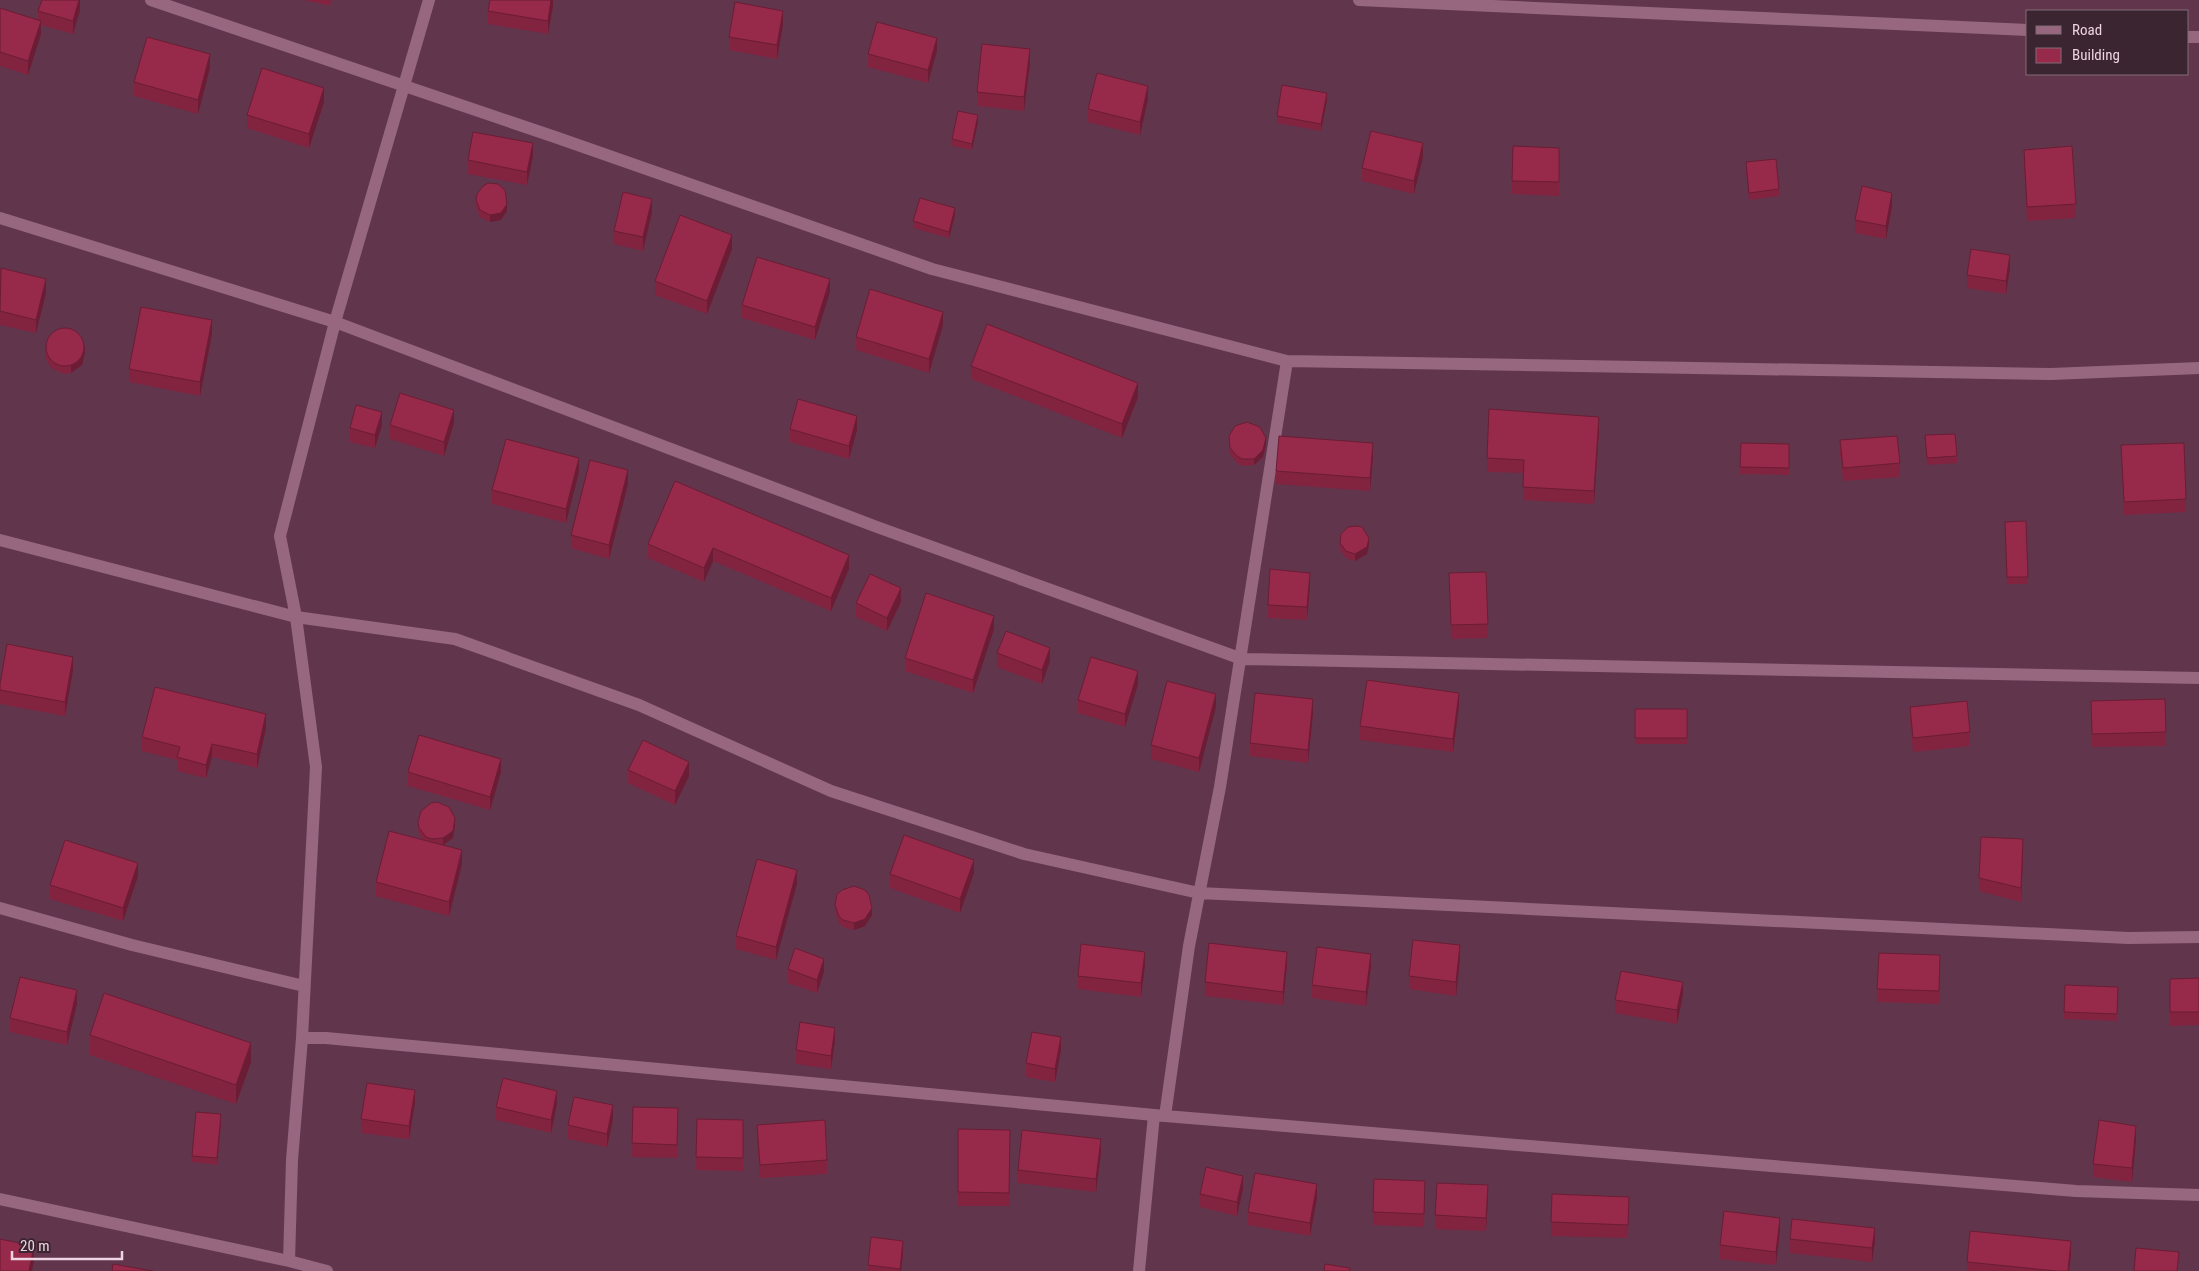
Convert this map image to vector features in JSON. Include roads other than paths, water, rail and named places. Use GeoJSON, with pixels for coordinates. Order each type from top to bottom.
{"type":"FeatureCollection","features":[{"type":"Feature","properties":{"kind":"street"},"geometry":{"type":"LineString","coordinates":[[151,0],[932,269],[1287,361],[2051,374],[2199,368]]}},
{"type":"Feature","properties":{"kind":"street"},"geometry":{"type":"LineString","coordinates":[[289,1261],[292,1160],[302,1038],[316,766],[296,617],[280,536],[335,322],[429,0]]}},
{"type":"Feature","properties":{"kind":"street"},"geometry":{"type":"LineString","coordinates":[[1359,0],[2026,30]]}},
{"type":"Feature","properties":{"kind":"street"},"geometry":{"type":"LineString","coordinates":[[0,218],[335,322],[877,527],[1242,659],[2199,678]]}},
{"type":"Feature","properties":{"kind":"street"},"geometry":{"type":"LineString","coordinates":[[1139,1271],[1160,1116],[1189,946],[1220,787],[1234,690],[1242,659],[1287,361]]}},
{"type":"Feature","properties":{"kind":"street"},"geometry":{"type":"LineString","coordinates":[[0,540],[296,617],[455,639],[638,705],[831,791],[1024,854],[1199,893],[2108,937],[2199,937]]}},
{"type":"Feature","properties":{"kind":"street"},"geometry":{"type":"LineString","coordinates":[[0,908],[132,945],[304,986]]}},
{"type":"Feature","properties":{"kind":"street"},"geometry":{"type":"LineString","coordinates":[[302,1038],[336,1039],[1160,1116],[2076,1191],[2199,1195]]}},
{"type":"Feature","properties":{"kind":"street"},"geometry":{"type":"LineString","coordinates":[[0,1200],[289,1261],[327,1271]]}}]}
